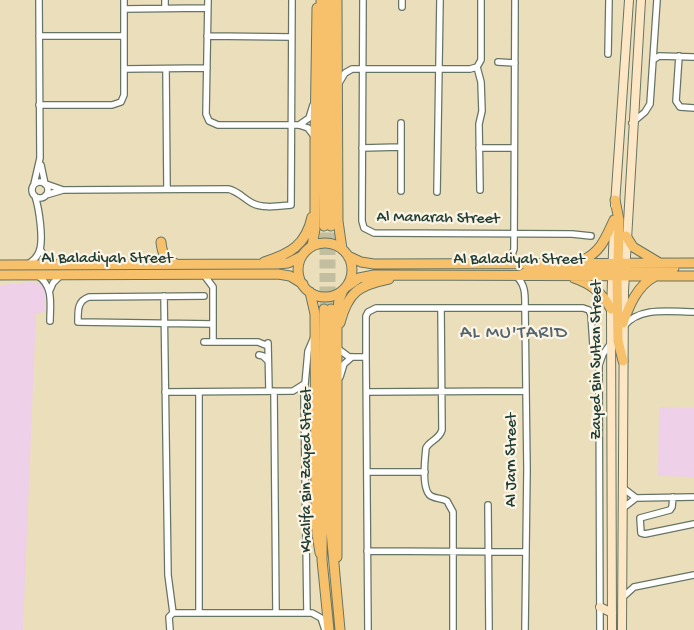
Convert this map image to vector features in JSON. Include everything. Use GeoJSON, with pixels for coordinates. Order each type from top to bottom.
{"type":"FeatureCollection","features":[{"type":"Feature","properties":{"kind":"main road"},"geometry":{"type":"LineString","coordinates":[[312,246],[315,229],[315,94],[319,0]]}},
{"type":"Feature","properties":{"kind":"main road"},"geometry":{"type":"LineString","coordinates":[[319,0],[328,226],[330,0]]}},
{"type":"Feature","properties":{"kind":"main road"},"geometry":{"type":"LineString","coordinates":[[334,577],[337,560],[337,310],[344,288],[352,274],[352,265],[345,253],[338,221],[337,0]]}},
{"type":"Feature","properties":{"kind":"main road","name":"Zayed Bin Sultan Street"},"geometry":{"type":"LineString","coordinates":[[622,630],[623,325],[614,220],[629,0]]}},
{"type":"Feature","properties":{"kind":"main road","name":"Zayed Bin Sultan Street"},"geometry":{"type":"LineString","coordinates":[[612,630],[611,310],[626,236],[641,0]]}},
{"type":"Feature","properties":{"kind":"main road"},"geometry":{"type":"LineString","coordinates":[[615,200],[619,220],[618,341],[623,361]]}},
{"type":"Feature","properties":{"kind":"main road"},"geometry":{"type":"LineString","coordinates":[[255,264],[282,256],[296,247],[309,228],[315,202]]}},
{"type":"Feature","properties":{"kind":"main road"},"geometry":{"type":"LineString","coordinates":[[579,262],[593,255],[599,249],[614,220]]}},
{"type":"Feature","properties":{"kind":"main road"},"geometry":{"type":"LineString","coordinates":[[626,236],[633,246],[658,262]]}},
{"type":"Feature","properties":{"kind":"main road"},"geometry":{"type":"LineString","coordinates":[[161,242],[163,254],[171,262],[178,264]]}},
{"type":"Feature","properties":{"kind":"main road"},"geometry":{"type":"LineString","coordinates":[[344,288],[335,294],[327,296],[310,292],[302,284],[299,270],[302,256],[312,246],[325,243],[334,244],[345,253]]}},
{"type":"Feature","properties":{"kind":"main road","name":"Al Baladiyah Street"},"geometry":{"type":"LineString","coordinates":[[345,253],[360,262],[369,263],[579,262],[658,276],[694,276]]}},
{"type":"Feature","properties":{"kind":"main road","name":"Al Baladiyah Street"},"geometry":{"type":"LineString","coordinates":[[0,265],[283,264],[302,256]]}},
{"type":"Feature","properties":{"kind":"main road","name":"Al Baladiyah Street"},"geometry":{"type":"LineString","coordinates":[[344,288],[359,278],[368,276],[569,277],[658,262],[694,262]]}},
{"type":"Feature","properties":{"kind":"main road"},"geometry":{"type":"LineString","coordinates":[[517,276],[536,270],[694,266]]}},
{"type":"Feature","properties":{"kind":"main road","name":"Al Baladiyah Street"},"geometry":{"type":"LineString","coordinates":[[0,275],[278,274],[290,276],[302,284]]}},
{"type":"Feature","properties":{"kind":"main road"},"geometry":{"type":"LineString","coordinates":[[337,333],[345,306],[355,293],[368,284],[402,275]]}},
{"type":"Feature","properties":{"kind":"main road"},"geometry":{"type":"LineString","coordinates":[[623,325],[628,310],[640,288],[649,280],[658,276]]}},
{"type":"Feature","properties":{"kind":"main road"},"geometry":{"type":"LineString","coordinates":[[569,277],[584,282],[599,291],[611,310]]}},
{"type":"Feature","properties":{"kind":"main road"},"geometry":{"type":"LineString","coordinates":[[310,292],[315,309],[316,526],[322,560]]}},
{"type":"Feature","properties":{"kind":"main road","name":"Khalifa Bin Zayed Street"},"geometry":{"type":"LineString","coordinates":[[329,630],[322,560],[327,309],[334,577],[340,630]]}},
{"type":"Feature","properties":{"kind":"main road"},"geometry":{"type":"LineString","coordinates":[[600,607],[612,614]]}},
{"type":"Feature","properties":{"kind":"street"},"geometry":{"type":"LineString","coordinates":[[39,0],[40,158],[32,190],[40,220]]}},
{"type":"Feature","properties":{"kind":"street"},"geometry":{"type":"LineString","coordinates":[[39,105],[117,105],[121,102],[124,97],[124,0]]}},
{"type":"Feature","properties":{"kind":"street"},"geometry":{"type":"LineString","coordinates":[[165,0],[165,8]]}},
{"type":"Feature","properties":{"kind":"street"},"geometry":{"type":"LineString","coordinates":[[208,0],[206,114],[211,123],[218,125],[300,125],[310,130],[315,138]]}},
{"type":"Feature","properties":{"kind":"street"},"geometry":{"type":"LineString","coordinates":[[35,196],[40,198],[63,190],[228,189],[237,192],[258,205],[291,206],[292,0]]}},
{"type":"Feature","properties":{"kind":"street","name":"Al Manarah Street"},"geometry":{"type":"LineString","coordinates":[[363,0],[362,221],[367,230],[374,233],[572,234],[590,236]]}},
{"type":"Feature","properties":{"kind":"street"},"geometry":{"type":"LineString","coordinates":[[402,0],[402,7]]}},
{"type":"Feature","properties":{"kind":"street"},"geometry":{"type":"LineString","coordinates":[[437,192],[440,0]]}},
{"type":"Feature","properties":{"kind":"street"},"geometry":{"type":"LineString","coordinates":[[337,86],[345,72],[352,69],[470,69],[477,67],[481,60],[481,0]]}},
{"type":"Feature","properties":{"kind":"street"},"geometry":{"type":"LineString","coordinates":[[515,0],[514,249],[516,256],[522,263]]}},
{"type":"Feature","properties":{"kind":"street"},"geometry":{"type":"LineString","coordinates":[[608,54],[609,0]]}},
{"type":"Feature","properties":{"kind":"street"},"geometry":{"type":"LineString","coordinates":[[632,123],[645,112],[650,104],[657,0]]}},
{"type":"Feature","properties":{"kind":"street"},"geometry":{"type":"LineString","coordinates":[[124,9],[208,8]]}},
{"type":"Feature","properties":{"kind":"street"},"geometry":{"type":"LineString","coordinates":[[39,36],[124,36]]}},
{"type":"Feature","properties":{"kind":"street"},"geometry":{"type":"LineString","coordinates":[[207,36],[292,37]]}},
{"type":"Feature","properties":{"kind":"street"},"geometry":{"type":"LineString","coordinates":[[654,50],[659,56]]}},
{"type":"Feature","properties":{"kind":"street"},"geometry":{"type":"LineString","coordinates":[[653,60],[659,56],[693,57]]}},
{"type":"Feature","properties":{"kind":"street"},"geometry":{"type":"LineString","coordinates":[[678,56],[676,101],[680,106],[694,108]]}},
{"type":"Feature","properties":{"kind":"street"},"geometry":{"type":"LineString","coordinates":[[337,59],[352,69]]}},
{"type":"Feature","properties":{"kind":"street"},"geometry":{"type":"LineString","coordinates":[[498,62],[515,62]]}},
{"type":"Feature","properties":{"kind":"street"},"geometry":{"type":"LineString","coordinates":[[477,67],[481,82],[482,111],[479,120],[480,190]]}},
{"type":"Feature","properties":{"kind":"street"},"geometry":{"type":"LineString","coordinates":[[166,68],[167,189]]}},
{"type":"Feature","properties":{"kind":"street"},"geometry":{"type":"LineString","coordinates":[[124,69],[207,68]]}},
{"type":"Feature","properties":{"kind":"street"},"geometry":{"type":"LineString","coordinates":[[300,125],[309,118],[315,94]]}},
{"type":"Feature","properties":{"kind":"street"},"geometry":{"type":"LineString","coordinates":[[401,123],[401,191]]}},
{"type":"Feature","properties":{"kind":"street"},"geometry":{"type":"LineString","coordinates":[[362,148],[401,147]]}},
{"type":"Feature","properties":{"kind":"street"},"geometry":{"type":"LineString","coordinates":[[479,148],[514,148]]}},
{"type":"Feature","properties":{"kind":"street"},"geometry":{"type":"LineString","coordinates":[[26,265],[36,257],[40,249],[40,220],[48,190],[40,158]]}},
{"type":"Feature","properties":{"kind":"street"},"geometry":{"type":"LineString","coordinates":[[34,184],[40,182],[63,190]]}},
{"type":"Feature","properties":{"kind":"street"},"geometry":{"type":"LineString","coordinates":[[40,249],[54,265]]}},
{"type":"Feature","properties":{"kind":"street"},"geometry":{"type":"LineString","coordinates":[[505,263],[510,258],[514,249]]}},
{"type":"Feature","properties":{"kind":"street"},"geometry":{"type":"LineString","coordinates":[[203,274],[213,287],[213,342]]}},
{"type":"Feature","properties":{"kind":"street"},"geometry":{"type":"LineString","coordinates":[[213,287],[222,274]]}},
{"type":"Feature","properties":{"kind":"street"},"geometry":{"type":"LineString","coordinates":[[37,275],[45,281],[50,290],[50,322]]}},
{"type":"Feature","properties":{"kind":"street"},"geometry":{"type":"LineString","coordinates":[[50,290],[61,275]]}},
{"type":"Feature","properties":{"kind":"street"},"geometry":{"type":"LineString","coordinates":[[517,276],[525,291]]}},
{"type":"Feature","properties":{"kind":"street","name":"Al Jarn Street"},"geometry":{"type":"LineString","coordinates":[[525,630],[525,291],[528,281],[533,276]]}},
{"type":"Feature","properties":{"kind":"street"},"geometry":{"type":"LineString","coordinates":[[164,296],[168,575],[173,613],[169,618],[170,630]]}},
{"type":"Feature","properties":{"kind":"street"},"geometry":{"type":"LineString","coordinates":[[204,296],[87,297],[79,304],[78,322],[213,324]]}},
{"type":"Feature","properties":{"kind":"street"},"geometry":{"type":"LineString","coordinates":[[441,308],[441,433],[427,446],[425,486],[428,492],[434,497],[444,500],[452,509],[453,630]]}},
{"type":"Feature","properties":{"kind":"street"},"geometry":{"type":"LineString","coordinates":[[368,630],[366,316],[372,309],[587,309],[591,315],[593,346]]}},
{"type":"Feature","properties":{"kind":"street"},"geometry":{"type":"LineString","coordinates":[[623,325],[635,316],[649,312],[694,312]]}},
{"type":"Feature","properties":{"kind":"street"},"geometry":{"type":"LineString","coordinates":[[307,613],[304,384],[308,351],[315,335]]}},
{"type":"Feature","properties":{"kind":"street"},"geometry":{"type":"LineString","coordinates":[[204,342],[258,342],[268,346]]}},
{"type":"Feature","properties":{"kind":"street"},"geometry":{"type":"LineString","coordinates":[[600,630],[599,365],[603,354],[611,343]]}},
{"type":"Feature","properties":{"kind":"street"},"geometry":{"type":"LineString","coordinates":[[268,346],[264,354],[259,355],[263,356],[268,362]]}},
{"type":"Feature","properties":{"kind":"street"},"geometry":{"type":"LineString","coordinates":[[268,346],[271,391],[276,613]]}},
{"type":"Feature","properties":{"kind":"street"},"geometry":{"type":"LineString","coordinates":[[337,348],[344,354],[352,357],[366,357]]}},
{"type":"Feature","properties":{"kind":"street"},"geometry":{"type":"LineString","coordinates":[[337,386],[342,366],[352,357]]}},
{"type":"Feature","properties":{"kind":"street"},"geometry":{"type":"LineString","coordinates":[[165,392],[293,390],[304,384]]}},
{"type":"Feature","properties":{"kind":"street"},"geometry":{"type":"LineString","coordinates":[[293,390],[304,398]]}},
{"type":"Feature","properties":{"kind":"street"},"geometry":{"type":"LineString","coordinates":[[367,392],[526,391]]}},
{"type":"Feature","properties":{"kind":"street"},"geometry":{"type":"LineString","coordinates":[[199,392],[199,613]]}},
{"type":"Feature","properties":{"kind":"street"},"geometry":{"type":"LineString","coordinates":[[367,472],[425,472]]}},
{"type":"Feature","properties":{"kind":"street"},"geometry":{"type":"LineString","coordinates":[[623,488],[636,498]]}},
{"type":"Feature","properties":{"kind":"street"},"geometry":{"type":"LineString","coordinates":[[673,497],[670,510],[640,518],[641,532],[646,534],[694,524]]}},
{"type":"Feature","properties":{"kind":"street"},"geometry":{"type":"LineString","coordinates":[[623,508],[636,498],[694,497]]}},
{"type":"Feature","properties":{"kind":"street"},"geometry":{"type":"LineString","coordinates":[[488,505],[489,630]]}},
{"type":"Feature","properties":{"kind":"street"},"geometry":{"type":"LineString","coordinates":[[367,552],[526,552]]}},
{"type":"Feature","properties":{"kind":"street"},"geometry":{"type":"LineString","coordinates":[[623,596],[634,586],[694,575]]}},
{"type":"Feature","properties":{"kind":"street"},"geometry":{"type":"LineString","coordinates":[[623,581],[634,586]]}},
{"type":"Feature","properties":{"kind":"street"},"geometry":{"type":"LineString","coordinates":[[173,613],[307,613],[318,616],[324,623],[325,630]]}},
{"type":"Feature","properties":{"kind":"shaded area"},"geometry":{"type":"Polygon","coordinates":[[[32,282],[41,284],[45,289],[45,312],[36,313],[23,630],[0,630],[0,285],[32,282]]]}},
{"type":"Feature","properties":{"kind":"shaded area"},"geometry":{"type":"Polygon","coordinates":[[[659,407],[694,408],[694,477],[658,476],[659,407]]]}},
{"type":"Feature","properties":{"kind":"tunnel"},"geometry":{"type":"LineString","coordinates":[[324,226],[324,309]]}},
{"type":"Feature","properties":{"kind":"tunnel"},"geometry":{"type":"LineString","coordinates":[[331,226],[331,309]]}},
{"type":"Feature","properties":{"kind":"district","name":"AL MU'TARID"},"geometry":{"type":"Point","coordinates":[514,334]}}]}
